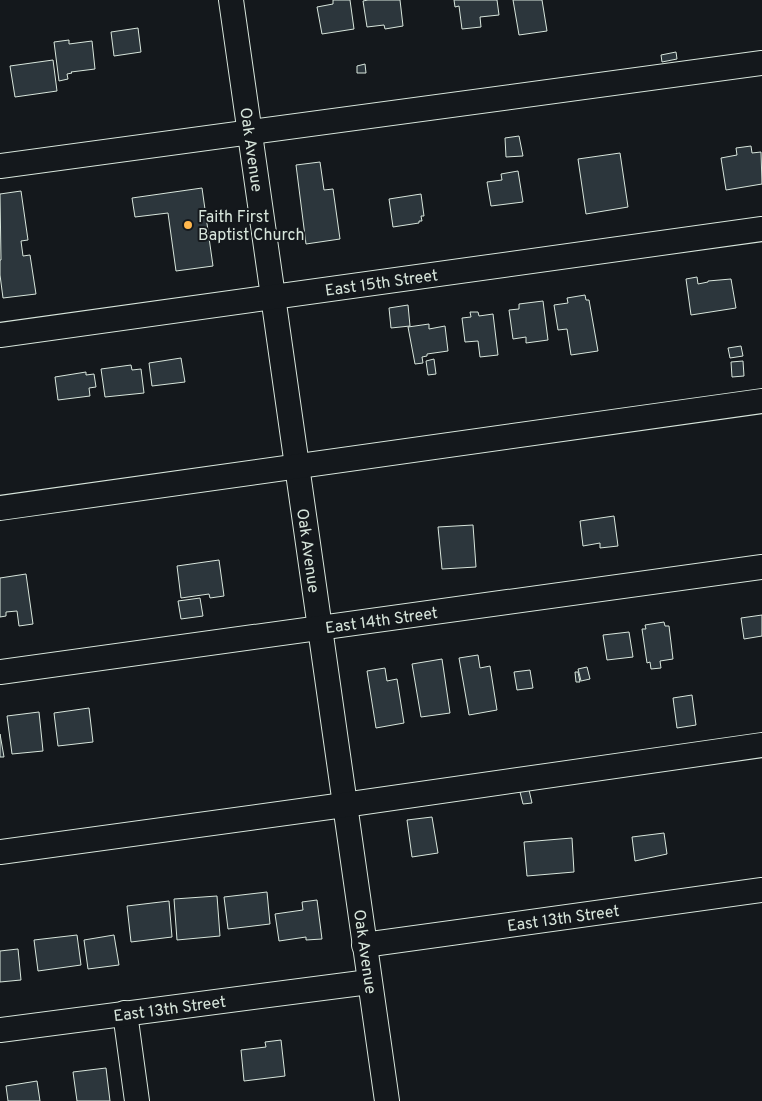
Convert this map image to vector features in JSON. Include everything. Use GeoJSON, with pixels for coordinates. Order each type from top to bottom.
{"type":"FeatureCollection","features":[{"type":"Feature","properties":{"kind":"street","name":"Oak Avenue"},"geometry":{"type":"LineString","coordinates":[[232,0],[387,1101]]}},
{"type":"Feature","properties":{"kind":"street"},"geometry":{"type":"LineString","coordinates":[[0,166],[762,63]]}},
{"type":"Feature","properties":{"kind":"street","name":"East 15th Street"},"geometry":{"type":"LineString","coordinates":[[0,335],[762,229]]}},
{"type":"Feature","properties":{"kind":"street"},"geometry":{"type":"LineString","coordinates":[[0,508],[762,401]]}},
{"type":"Feature","properties":{"kind":"street","name":"East 14th Street"},"geometry":{"type":"LineString","coordinates":[[0,672],[762,566]]}},
{"type":"Feature","properties":{"kind":"street"},"geometry":{"type":"LineString","coordinates":[[0,852],[762,745]]}},
{"type":"Feature","properties":{"kind":"street","name":"East 13th Street"},"geometry":{"type":"LineString","coordinates":[[364,945],[762,890]]}},
{"type":"Feature","properties":{"kind":"street","name":"East 13th Street"},"geometry":{"type":"LineString","coordinates":[[0,1030],[369,982]]}},
{"type":"Feature","properties":{"kind":"street"},"geometry":{"type":"LineString","coordinates":[[125,1013],[137,1101]]}},
{"type":"Feature","properties":{"kind":"building"},"geometry":{"type":"Polygon","coordinates":[[[333,0],[350,0],[354,29],[322,34],[317,7],[333,4],[333,0]]]}},
{"type":"Feature","properties":{"kind":"building"},"geometry":{"type":"Polygon","coordinates":[[[400,0],[403,26],[385,29],[384,25],[367,27],[363,1],[400,0]]]}},
{"type":"Feature","properties":{"kind":"building"},"geometry":{"type":"Polygon","coordinates":[[[454,0],[497,0],[499,15],[480,17],[481,27],[462,29],[459,6],[455,7],[454,0]]]}},
{"type":"Feature","properties":{"kind":"building"},"geometry":{"type":"Polygon","coordinates":[[[513,0],[542,0],[547,31],[519,35],[513,0]]]}},
{"type":"Feature","properties":{"kind":"building"},"geometry":{"type":"Polygon","coordinates":[[[138,28],[141,52],[114,56],[111,32],[138,28]]]}},
{"type":"Feature","properties":{"kind":"building"},"geometry":{"type":"Polygon","coordinates":[[[69,40],[69,44],[92,41],[95,69],[71,72],[67,74],[68,79],[59,81],[54,42],[69,40]]]}},
{"type":"Feature","properties":{"kind":"building"},"geometry":{"type":"Polygon","coordinates":[[[676,52],[677,59],[662,62],[661,55],[676,52]]]}},
{"type":"Feature","properties":{"kind":"building"},"geometry":{"type":"Polygon","coordinates":[[[53,60],[57,91],[15,97],[10,66],[53,60]]]}},
{"type":"Feature","properties":{"kind":"building"},"geometry":{"type":"Polygon","coordinates":[[[365,64],[366,73],[357,73],[357,66],[365,64]]]}},
{"type":"Feature","properties":{"kind":"building"},"geometry":{"type":"Polygon","coordinates":[[[519,136],[523,156],[506,157],[505,138],[519,136]]]}},
{"type":"Feature","properties":{"kind":"building"},"geometry":{"type":"Polygon","coordinates":[[[751,146],[752,153],[761,152],[762,184],[726,190],[721,158],[737,155],[736,148],[751,146]]]}},
{"type":"Feature","properties":{"kind":"building"},"geometry":{"type":"Polygon","coordinates":[[[620,153],[628,207],[586,214],[578,159],[620,153]]]}},
{"type":"Feature","properties":{"kind":"building"},"geometry":{"type":"Polygon","coordinates":[[[320,162],[324,190],[333,189],[340,239],[306,244],[296,165],[320,162]]]}},
{"type":"Feature","properties":{"kind":"building"},"geometry":{"type":"Polygon","coordinates":[[[518,171],[523,202],[491,206],[487,182],[502,180],[501,174],[518,171]]]}},
{"type":"Feature","properties":{"kind":"building"},"geometry":{"type":"Polygon","coordinates":[[[202,188],[213,266],[176,271],[168,213],[135,217],[132,198],[202,188]]]}},
{"type":"Feature","properties":{"kind":"building"},"geometry":{"type":"Polygon","coordinates":[[[21,191],[28,240],[21,241],[23,256],[30,255],[36,294],[3,298],[0,275],[0,194],[21,191]]]}},
{"type":"Feature","properties":{"kind":"building"},"geometry":{"type":"Polygon","coordinates":[[[421,194],[424,216],[421,216],[422,221],[393,227],[389,199],[421,194]]]}},
{"type":"Feature","properties":{"kind":"building"},"geometry":{"type":"Polygon","coordinates":[[[697,277],[698,284],[731,279],[736,308],[691,315],[686,279],[697,277]]]}},
{"type":"Feature","properties":{"kind":"building"},"geometry":{"type":"Polygon","coordinates":[[[585,295],[586,300],[589,300],[598,351],[571,355],[567,329],[558,330],[554,305],[568,303],[567,298],[585,295]]]}},
{"type":"Feature","properties":{"kind":"building"},"geometry":{"type":"Polygon","coordinates":[[[543,301],[548,340],[526,343],[526,337],[513,339],[509,310],[519,309],[519,304],[543,301]]]}},
{"type":"Feature","properties":{"kind":"building"},"geometry":{"type":"Polygon","coordinates":[[[408,305],[410,326],[391,328],[389,308],[408,305]]]}},
{"type":"Feature","properties":{"kind":"building"},"geometry":{"type":"Polygon","coordinates":[[[470,312],[478,312],[479,316],[493,314],[498,355],[480,357],[478,341],[465,342],[462,318],[471,317],[470,312]]]}},
{"type":"Feature","properties":{"kind":"building"},"geometry":{"type":"Polygon","coordinates":[[[429,324],[429,329],[445,326],[448,351],[427,354],[427,356],[422,357],[423,363],[415,364],[408,327],[429,324]]]}},
{"type":"Feature","properties":{"kind":"building"},"geometry":{"type":"Polygon","coordinates":[[[741,346],[743,356],[730,358],[728,348],[741,346]]]}},
{"type":"Feature","properties":{"kind":"building"},"geometry":{"type":"Polygon","coordinates":[[[181,358],[185,382],[152,386],[149,363],[181,358]]]}},
{"type":"Feature","properties":{"kind":"building"},"geometry":{"type":"Polygon","coordinates":[[[434,359],[436,374],[428,375],[426,361],[434,359]]]}},
{"type":"Feature","properties":{"kind":"building"},"geometry":{"type":"Polygon","coordinates":[[[743,361],[744,376],[732,377],[731,362],[743,361]]]}},
{"type":"Feature","properties":{"kind":"building"},"geometry":{"type":"Polygon","coordinates":[[[131,365],[132,370],[141,369],[144,393],[105,397],[101,369],[131,365]]]}},
{"type":"Feature","properties":{"kind":"building"},"geometry":{"type":"Polygon","coordinates":[[[86,372],[86,375],[94,374],[96,387],[89,388],[90,396],[58,400],[55,377],[86,372]]]}},
{"type":"Feature","properties":{"kind":"building"},"geometry":{"type":"Polygon","coordinates":[[[614,516],[618,546],[600,548],[600,543],[583,546],[580,521],[614,516]]]}},
{"type":"Feature","properties":{"kind":"building"},"geometry":{"type":"Polygon","coordinates":[[[473,525],[476,567],[442,569],[438,527],[473,525]]]}},
{"type":"Feature","properties":{"kind":"building"},"geometry":{"type":"Polygon","coordinates":[[[219,560],[224,596],[210,598],[209,594],[181,598],[177,566],[219,560]]]}},
{"type":"Feature","properties":{"kind":"building"},"geometry":{"type":"Polygon","coordinates":[[[26,574],[33,624],[19,626],[17,611],[6,612],[6,616],[0,617],[0,578],[26,574]]]}},
{"type":"Feature","properties":{"kind":"building"},"geometry":{"type":"Polygon","coordinates":[[[200,598],[203,616],[181,619],[178,601],[200,598]]]}},
{"type":"Feature","properties":{"kind":"building"},"geometry":{"type":"Polygon","coordinates":[[[762,615],[762,636],[744,639],[741,618],[762,615]]]}},
{"type":"Feature","properties":{"kind":"building"},"geometry":{"type":"Polygon","coordinates":[[[664,622],[665,626],[669,626],[673,659],[660,661],[661,668],[651,669],[650,662],[647,663],[642,629],[646,629],[645,625],[664,622]]]}},
{"type":"Feature","properties":{"kind":"building"},"geometry":{"type":"Polygon","coordinates":[[[629,632],[633,657],[607,660],[603,635],[629,632]]]}},
{"type":"Feature","properties":{"kind":"building"},"geometry":{"type":"Polygon","coordinates":[[[478,655],[480,668],[490,666],[497,710],[469,715],[459,658],[478,655]]]}},
{"type":"Feature","properties":{"kind":"building"},"geometry":{"type":"Polygon","coordinates":[[[442,659],[450,713],[421,717],[412,664],[442,659]]]}},
{"type":"Feature","properties":{"kind":"building"},"geometry":{"type":"Polygon","coordinates":[[[587,667],[590,679],[581,681],[578,669],[587,667]]]}},
{"type":"Feature","properties":{"kind":"building"},"geometry":{"type":"Polygon","coordinates":[[[385,668],[387,681],[397,679],[404,723],[376,728],[367,671],[385,668]]]}},
{"type":"Feature","properties":{"kind":"building"},"geometry":{"type":"Polygon","coordinates":[[[530,670],[533,688],[517,690],[514,672],[530,670]]]}},
{"type":"Feature","properties":{"kind":"building"},"geometry":{"type":"Polygon","coordinates":[[[575,672],[578,672],[580,682],[576,682],[575,672]]]}},
{"type":"Feature","properties":{"kind":"building"},"geometry":{"type":"Polygon","coordinates":[[[692,695],[696,725],[677,728],[673,698],[692,695]]]}},
{"type":"Feature","properties":{"kind":"building"},"geometry":{"type":"Polygon","coordinates":[[[89,708],[93,742],[58,746],[54,713],[89,708]]]}},
{"type":"Feature","properties":{"kind":"building"},"geometry":{"type":"Polygon","coordinates":[[[39,712],[43,751],[12,754],[7,716],[39,712]]]}},
{"type":"Feature","properties":{"kind":"building"},"geometry":{"type":"Polygon","coordinates":[[[0,734],[4,757],[0,757],[0,734]]]}},
{"type":"Feature","properties":{"kind":"building"},"geometry":{"type":"Polygon","coordinates":[[[529,790],[532,803],[523,804],[520,792],[529,790]]]}},
{"type":"Feature","properties":{"kind":"building"},"geometry":{"type":"Polygon","coordinates":[[[432,817],[438,853],[412,857],[407,820],[432,817]]]}},
{"type":"Feature","properties":{"kind":"building"},"geometry":{"type":"Polygon","coordinates":[[[664,833],[667,854],[635,861],[632,837],[664,833]]]}},
{"type":"Feature","properties":{"kind":"building"},"geometry":{"type":"Polygon","coordinates":[[[572,838],[574,872],[527,876],[524,842],[572,838]]]}},
{"type":"Feature","properties":{"kind":"building"},"geometry":{"type":"Polygon","coordinates":[[[267,892],[270,924],[228,929],[224,897],[267,892]]]}},
{"type":"Feature","properties":{"kind":"building"},"geometry":{"type":"Polygon","coordinates":[[[217,896],[220,936],[177,940],[174,899],[217,896]]]}},
{"type":"Feature","properties":{"kind":"building"},"geometry":{"type":"Polygon","coordinates":[[[317,900],[322,939],[306,940],[306,937],[279,941],[275,914],[303,910],[302,902],[317,900]]]}},
{"type":"Feature","properties":{"kind":"building"},"geometry":{"type":"Polygon","coordinates":[[[169,901],[172,937],[131,942],[127,906],[169,901]]]}},
{"type":"Feature","properties":{"kind":"building"},"geometry":{"type":"Polygon","coordinates":[[[77,935],[81,965],[38,971],[34,940],[77,935]]]}},
{"type":"Feature","properties":{"kind":"building"},"geometry":{"type":"Polygon","coordinates":[[[114,935],[119,965],[88,969],[84,940],[114,935]]]}},
{"type":"Feature","properties":{"kind":"building"},"geometry":{"type":"Polygon","coordinates":[[[18,949],[21,980],[0,982],[0,951],[18,949]]]}},
{"type":"Feature","properties":{"kind":"building"},"geometry":{"type":"Polygon","coordinates":[[[281,1040],[285,1076],[244,1081],[241,1050],[266,1047],[265,1042],[281,1040]]]}},
{"type":"Feature","properties":{"kind":"building"},"geometry":{"type":"Polygon","coordinates":[[[106,1068],[110,1101],[77,1101],[73,1072],[106,1068]]]}},
{"type":"Feature","properties":{"kind":"building"},"geometry":{"type":"Polygon","coordinates":[[[37,1081],[40,1101],[8,1101],[6,1086],[37,1081]]]}},
{"type":"Feature","properties":{"kind":"place","name":"Faith First Baptist Church"},"geometry":{"type":"Point","coordinates":[188,225]}}]}
